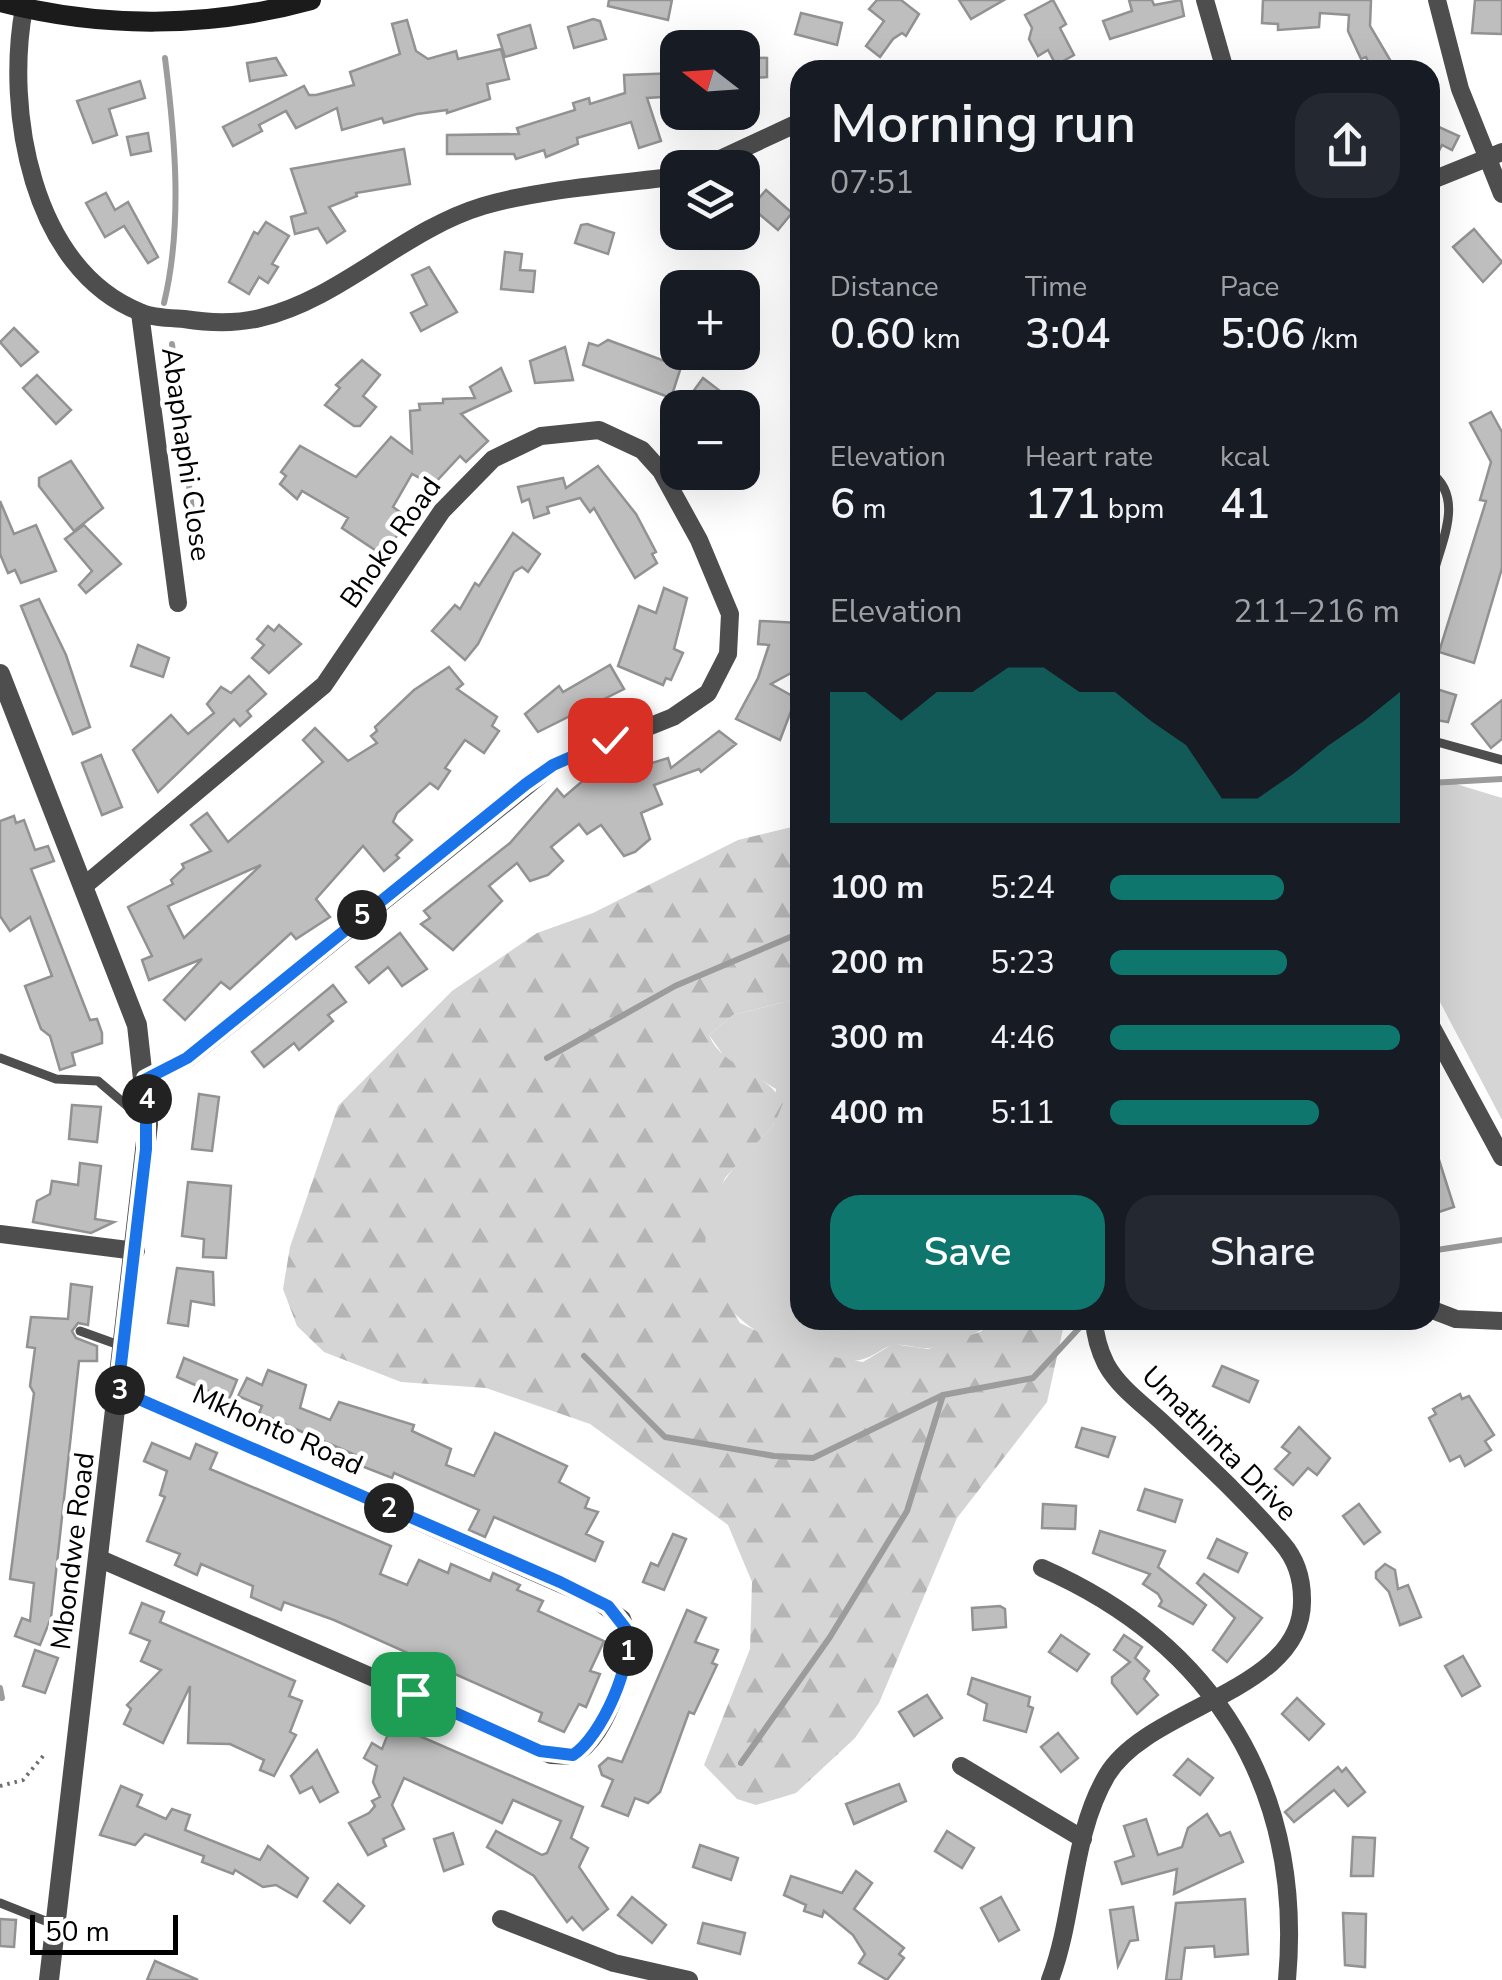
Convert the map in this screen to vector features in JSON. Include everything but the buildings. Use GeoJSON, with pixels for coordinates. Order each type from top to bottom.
{"type":"FeatureCollection","features":[{"type":"Feature","properties":{"kind":"main road"},"geometry":{"type":"LineString","coordinates":[[0,2],[116,21],[210,20],[312,0]]}},
{"type":"Feature","properties":{"kind":"street"},"geometry":{"type":"LineString","coordinates":[[1205,0],[1221,60]]}},
{"type":"Feature","properties":{"kind":"street"},"geometry":{"type":"LineString","coordinates":[[1438,0],[1460,88],[1494,154],[1502,194]]}},
{"type":"Feature","properties":{"kind":"street"},"geometry":{"type":"LineString","coordinates":[[24,8],[19,42],[26,149],[42,208],[79,266],[140,313],[218,322],[259,318],[303,301],[482,207],[660,179]]}},
{"type":"Feature","properties":{"kind":"street"},"geometry":{"type":"LineString","coordinates":[[740,150],[790,127]]}},
{"type":"Feature","properties":{"kind":"street"},"geometry":{"type":"LineString","coordinates":[[1440,177],[1494,154]]}},
{"type":"Feature","properties":{"kind":"street","name":"Abaphaphi Close"},"geometry":{"type":"LineString","coordinates":[[140,313],[178,602]]}},
{"type":"Feature","properties":{"kind":"street","name":"Bhoko Road"},"geometry":{"type":"LineString","coordinates":[[84,886],[324,685],[453,496],[493,459],[541,436],[598,430],[642,450],[662,471],[699,540],[730,614],[728,654],[708,693],[673,717],[553,765],[187,1058],[146,1079]]}},
{"type":"Feature","properties":{"kind":"street","name":"Mbondwe Road"},"geometry":{"type":"LineString","coordinates":[[0,674],[137,1026],[146,1079],[148,1124],[49,1980]]}},
{"type":"Feature","properties":{"kind":"street"},"geometry":{"type":"LineString","coordinates":[[1440,1042],[1502,1156]]}},
{"type":"Feature","properties":{"kind":"street"},"geometry":{"type":"LineString","coordinates":[[0,1234],[136,1251]]}},
{"type":"Feature","properties":{"kind":"street"},"geometry":{"type":"LineString","coordinates":[[1440,1311],[1466,1320],[1502,1321]]}},
{"type":"Feature","properties":{"kind":"street","name":"Umathinta Drive"},"geometry":{"type":"LineString","coordinates":[[1050,1980],[1083,1839],[1102,1785],[1116,1761],[1148,1735],[1262,1670],[1288,1644],[1302,1605],[1300,1573],[1282,1543],[1116,1378],[1100,1350],[1096,1330]]}},
{"type":"Feature","properties":{"kind":"street","name":"Mkhonto Road"},"geometry":{"type":"LineString","coordinates":[[98,1558],[551,1754],[573,1755],[588,1744],[605,1715],[628,1649],[622,1619],[594,1599],[118,1390]]}},
{"type":"Feature","properties":{"kind":"street"},"geometry":{"type":"LineString","coordinates":[[1042,1568],[1136,1618],[1216,1698],[1250,1760],[1277,1829],[1291,1907],[1287,1980]]}},
{"type":"Feature","properties":{"kind":"street"},"geometry":{"type":"LineString","coordinates":[[961,1766],[1083,1839]]}},
{"type":"Feature","properties":{"kind":"street"},"geometry":{"type":"LineString","coordinates":[[501,1918],[614,1963],[689,1980]]}},
{"type":"Feature","properties":{"kind":"lane"},"geometry":{"type":"LineString","coordinates":[[1440,482],[1450,506],[1440,547]]}},
{"type":"Feature","properties":{"kind":"lane"},"geometry":{"type":"LineString","coordinates":[[1440,743],[1502,760]]}},
{"type":"Feature","properties":{"kind":"lane"},"geometry":{"type":"LineString","coordinates":[[0,1058],[56,1079],[98,1082],[148,1124]]}},
{"type":"Feature","properties":{"kind":"lane"},"geometry":{"type":"LineString","coordinates":[[80,1331],[124,1347]]}},
{"type":"Feature","properties":{"kind":"lane"},"geometry":{"type":"LineString","coordinates":[[0,1903],[56,1926]]}},
{"type":"Feature","properties":{"kind":"path"},"geometry":{"type":"LineString","coordinates":[[0,1786],[23,1780],[44,1754]]}},
{"type":"Feature","properties":{"kind":"green space"},"geometry":{"type":"Polygon","coordinates":[[[1440,779],[1502,798],[1502,1120],[1440,1002],[1440,779]]]}},
{"type":"Feature","properties":{"kind":"green space"},"geometry":{"type":"Polygon","coordinates":[[[790,827],[790,1001],[733,1015],[709,1035],[724,1055],[767,1084],[783,1103],[775,1123],[725,1178],[706,1221],[705,1260],[740,1323],[798,1351],[863,1362],[893,1344],[928,1349],[983,1330],[1063,1330],[1047,1402],[957,1518],[879,1703],[855,1738],[796,1793],[756,1805],[737,1799],[704,1765],[750,1649],[752,1582],[728,1525],[590,1424],[486,1388],[401,1382],[324,1352],[297,1326],[283,1289],[290,1247],[338,1106],[452,991],[537,933],[593,913],[738,840],[790,827]]]}},
{"type":"Feature","properties":{"kind":"green space"},"geometry":{"type":"Polygon","coordinates":[[[790,1001],[790,1330],[980,1330],[937,1347],[891,1346],[868,1357],[842,1361],[789,1348],[741,1319],[722,1300],[709,1277],[703,1251],[705,1222],[716,1194],[734,1168],[775,1123],[776,1089],[726,1059],[709,1035],[733,1015],[790,1001]]]}},
{"type":"Feature","properties":{"kind":"waterway"},"geometry":{"type":"LineString","coordinates":[[164,303],[175,212],[174,150],[165,58]]}},
{"type":"Feature","properties":{"kind":"waterway"},"geometry":{"type":"LineString","coordinates":[[172,344],[194,527]]}},
{"type":"Feature","properties":{"kind":"waterway"},"geometry":{"type":"LineString","coordinates":[[1440,782],[1502,779]]}},
{"type":"Feature","properties":{"kind":"waterway"},"geometry":{"type":"LineString","coordinates":[[547,1058],[675,986],[790,937]]}},
{"type":"Feature","properties":{"kind":"waterway"},"geometry":{"type":"LineString","coordinates":[[1440,1249],[1502,1240]]}},
{"type":"Feature","properties":{"kind":"waterway"},"geometry":{"type":"LineString","coordinates":[[584,1356],[665,1437],[774,1456],[813,1458],[943,1395],[1033,1378],[1077,1330]]}},
{"type":"Feature","properties":{"kind":"waterway"},"geometry":{"type":"LineString","coordinates":[[741,1763],[830,1637],[907,1511],[943,1395]]}},
{"type":"Feature","properties":{"kind":"waterway"},"geometry":{"type":"LineString","coordinates":[[0,1688],[2,1698]]}},
{"type":"Feature","properties":{"kind":"route"},"geometry":{"type":"LineString","coordinates":[[413,1694],[540,1751],[573,1755],[588,1744],[605,1715],[626,1662],[629,1637],[615,1611],[560,1582],[118,1390],[146,1149],[146,1079],[187,1058],[526,784],[553,765],[610,740]]}}]}
